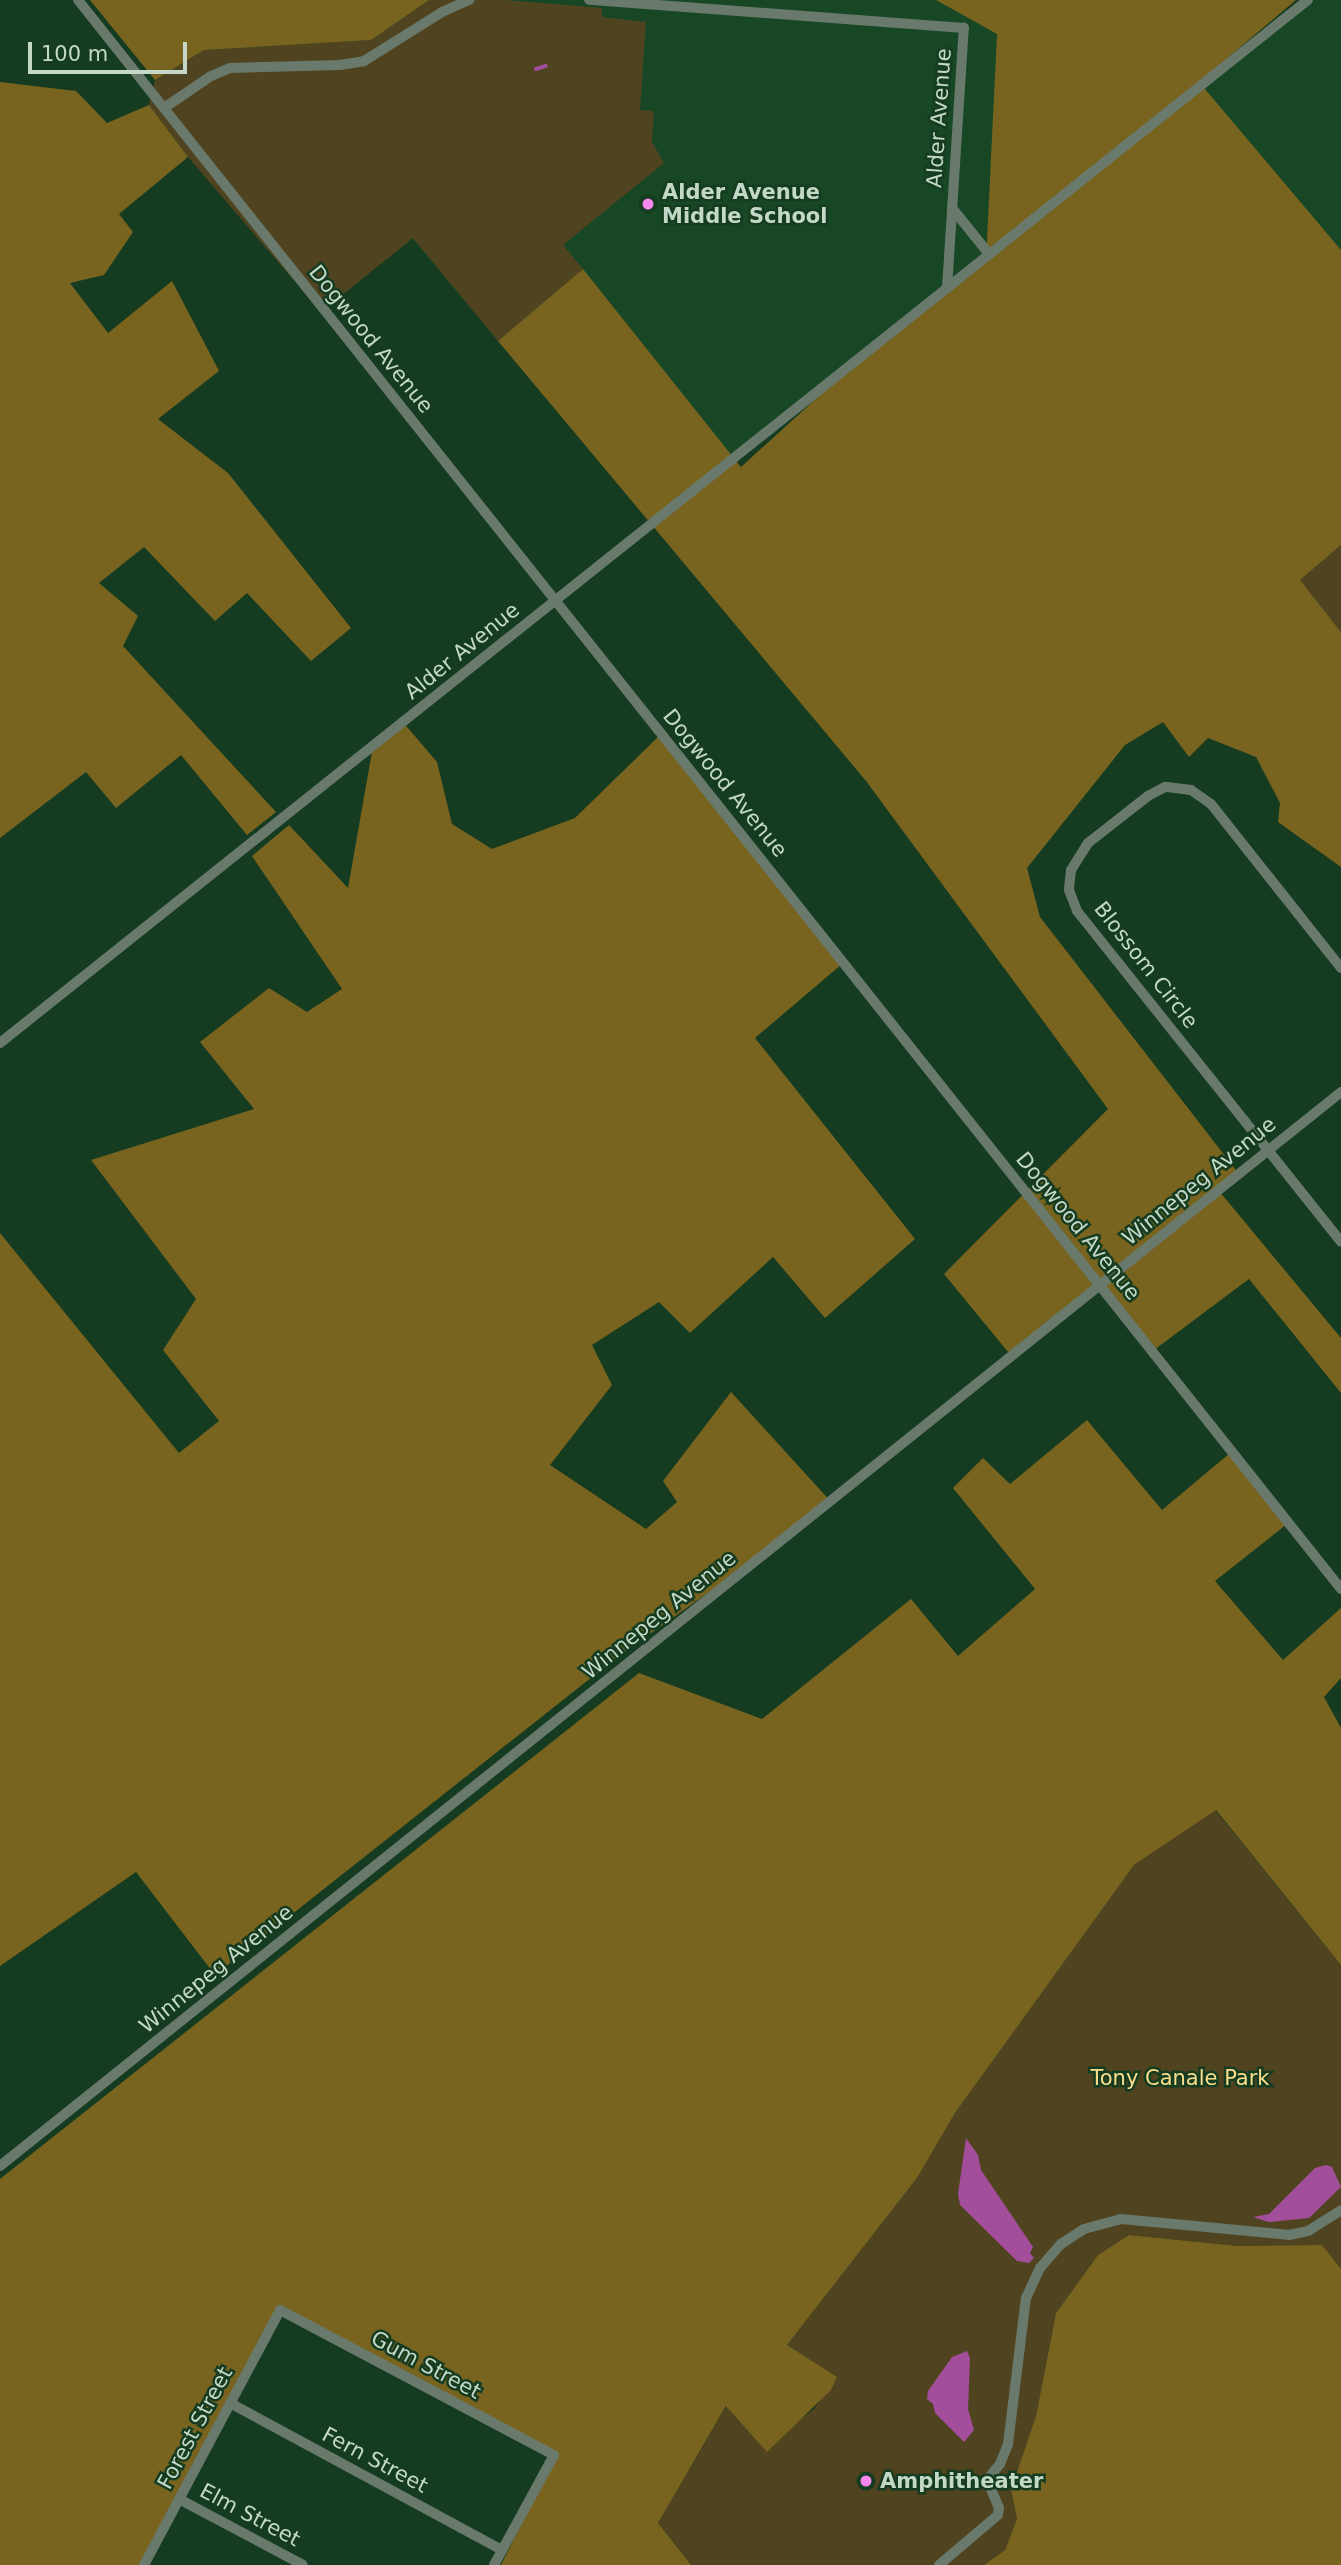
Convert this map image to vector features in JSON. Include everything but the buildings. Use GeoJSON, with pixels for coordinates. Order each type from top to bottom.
{"type":"FeatureCollection","features":[{"type":"Feature","properties":{"kind":"street","name":"Dogwood Avenue"},"geometry":{"type":"LineString","coordinates":[[78,0],[1341,1589]]}},
{"type":"Feature","properties":{"kind":"street"},"geometry":{"type":"LineString","coordinates":[[164,108],[211,76],[230,68],[340,65],[364,61],[442,12],[469,0]]}},
{"type":"Feature","properties":{"kind":"street","name":"Alder Avenue"},"geometry":{"type":"LineString","coordinates":[[589,0],[964,28],[947,288]]}},
{"type":"Feature","properties":{"kind":"street","name":"Alder Avenue"},"geometry":{"type":"LineString","coordinates":[[0,1043],[1308,0]]}},
{"type":"Feature","properties":{"kind":"street","name":"Alder Avenue"},"geometry":{"type":"LineString","coordinates":[[952,208],[989,254]]}},
{"type":"Feature","properties":{"kind":"street","name":"Blossom Circle"},"geometry":{"type":"LineString","coordinates":[[1341,968],[1211,804],[1191,790],[1166,788],[1148,796],[1088,843],[1077,855],[1071,870],[1069,890],[1077,911],[1341,1242]]}},
{"type":"Feature","properties":{"kind":"street","name":"Winnepeg Avenue"},"geometry":{"type":"LineString","coordinates":[[0,2166],[1341,1092]]}},
{"type":"Feature","properties":{"kind":"street"},"geometry":{"type":"LineString","coordinates":[[939,2565],[998,2515],[999,2508],[987,2480],[1000,2464],[1007,2444],[1026,2298],[1040,2269],[1061,2245],[1084,2229],[1121,2219],[1289,2235],[1308,2231],[1341,2210]]}},
{"type":"Feature","properties":{"kind":"street","name":"Forest Street"},"geometry":{"type":"LineString","coordinates":[[144,2565],[280,2310]]}},
{"type":"Feature","properties":{"kind":"street","name":"Gum Street"},"geometry":{"type":"LineString","coordinates":[[280,2310],[554,2455],[502,2550]]}},
{"type":"Feature","properties":{"kind":"street","name":"Fern Street"},"geometry":{"type":"LineString","coordinates":[[230,2403],[502,2550]]}},
{"type":"Feature","properties":{"kind":"street","name":"Elm Street"},"geometry":{"type":"LineString","coordinates":[[179,2499],[303,2565]]}},
{"type":"Feature","properties":{"kind":"street"},"geometry":{"type":"LineString","coordinates":[[494,2565],[502,2550]]}},
{"type":"Feature","properties":{"kind":"shaded area"},"geometry":{"type":"Polygon","coordinates":[[[90,0],[429,0],[371,40],[204,50],[155,80],[90,0]]]}},
{"type":"Feature","properties":{"kind":"shaded area","name":"Alder Avenue Middle School"},"geometry":{"type":"Polygon","coordinates":[[[208,0],[1034,0],[1129,143],[733,458],[583,270],[498,341],[412,238],[321,312],[208,0]]]}},
{"type":"Feature","properties":{"kind":"shaded area"},"geometry":{"type":"Polygon","coordinates":[[[936,0],[1296,0],[1199,82],[1341,250],[1341,545],[1300,580],[1341,632],[1341,867],[1278,822],[1280,803],[1256,757],[1208,738],[1189,757],[1163,722],[1125,745],[1027,868],[1040,917],[1239,1174],[1219,1191],[1341,1338],[1341,1393],[1249,1279],[1150,1353],[1100,1290],[1013,1358],[944,1274],[1108,1109],[866,781],[498,341],[583,269],[741,467],[864,355],[986,260],[997,34],[936,0]]]}},
{"type":"Feature","properties":{"kind":"shaded area"},"geometry":{"type":"Polygon","coordinates":[[[1308,0],[1341,0],[1341,262],[1199,88],[1308,0]]]}},
{"type":"Feature","properties":{"kind":"shaded area"},"geometry":{"type":"Polygon","coordinates":[[[0,82],[76,91],[107,123],[149,105],[188,157],[119,214],[133,232],[104,275],[70,283],[108,333],[172,281],[219,371],[158,419],[228,473],[351,628],[311,661],[247,593],[215,621],[144,547],[99,583],[138,616],[123,646],[276,812],[247,835],[181,755],[116,808],[86,772],[0,838],[0,82]]]}},
{"type":"Feature","properties":{"kind":"shaded area"},"geometry":{"type":"Polygon","coordinates":[[[402,721],[437,762],[452,824],[492,849],[575,818],[660,735],[842,964],[755,1038],[915,1239],[825,1318],[773,1257],[690,1333],[659,1302],[592,1345],[612,1385],[550,1465],[646,1529],[677,1502],[663,1481],[731,1392],[833,1504],[616,1658],[215,1975],[136,1872],[0,1966],[0,1233],[179,1453],[219,1421],[163,1350],[196,1299],[91,1160],[254,1109],[200,1042],[269,988],[307,1012],[342,989],[252,856],[289,825],[348,888],[373,746],[402,721]]]}},
{"type":"Feature","properties":{"kind":"shaded area"},"geometry":{"type":"Polygon","coordinates":[[[1087,1420],[1162,1510],[1230,1453],[1287,1524],[1215,1581],[1283,1660],[1341,1608],[1341,1678],[1324,1697],[1341,1728],[1341,1965],[1216,1810],[1134,1865],[955,2113],[917,2178],[787,2345],[837,2377],[831,2390],[767,2452],[726,2406],[658,2523],[691,2565],[501,2565],[554,2459],[282,2312],[145,2565],[0,2565],[0,2179],[639,1673],[762,1719],[911,1599],[958,1656],[1035,1589],[953,1488],[983,1458],[1010,1484],[1087,1420]]]}},
{"type":"Feature","properties":{"kind":"shaded area"},"geometry":{"type":"Polygon","coordinates":[[[966,2138],[978,2155],[981,2170],[1033,2247],[1030,2253],[1034,2258],[1029,2263],[1017,2261],[960,2205],[958,2194],[966,2138]]]}},
{"type":"Feature","properties":{"kind":"shaded area"},"geometry":{"type":"Polygon","coordinates":[[[1326,2165],[1332,2167],[1341,2187],[1309,2218],[1269,2222],[1253,2217],[1269,2214],[1315,2168],[1326,2165]]]}},
{"type":"Feature","properties":{"kind":"shaded area"},"geometry":{"type":"Polygon","coordinates":[[[1129,2235],[1238,2246],[1322,2245],[1341,2269],[1341,2565],[984,2565],[1005,2550],[1017,2519],[1011,2489],[1036,2416],[1056,2313],[1098,2255],[1129,2235]]]}},
{"type":"Feature","properties":{"kind":"shaded area"},"geometry":{"type":"Polygon","coordinates":[[[967,2351],[970,2358],[968,2409],[974,2430],[964,2442],[935,2413],[933,2404],[927,2399],[928,2391],[952,2357],[967,2351]]]}},
{"type":"Feature","properties":{"kind":"green space"},"geometry":{"type":"Polygon","coordinates":[[[429,0],[505,0],[602,8],[602,17],[646,22],[640,110],[654,111],[652,142],[664,163],[563,245],[583,269],[498,341],[413,238],[321,312],[188,157],[149,105],[155,80],[204,50],[371,40],[429,0]]]}},
{"type":"Feature","properties":{"kind":"green space"},"geometry":{"type":"Polygon","coordinates":[[[1341,545],[1341,632],[1300,580],[1341,545]]]}},
{"type":"Feature","properties":{"kind":"green space","name":"Tony Canale Park"},"geometry":{"type":"Polygon","coordinates":[[[1215,1810],[1341,1965],[1341,2269],[1321,2245],[1238,2246],[1129,2235],[1098,2255],[1056,2313],[1036,2416],[1011,2489],[1017,2519],[1005,2550],[984,2565],[691,2565],[658,2523],[727,2405],[793,2425],[814,2409],[836,2377],[787,2345],[917,2178],[955,2113],[1134,1865],[1215,1810]]]}},
{"type":"Feature","properties":{"kind":"waterway"},"geometry":{"type":"LineString","coordinates":[[536,69],[546,66]]}},
{"type":"Feature","properties":{"kind":"place","name":"Alder Avenue Middle School"},"geometry":{"type":"Point","coordinates":[648,204]}},
{"type":"Feature","properties":{"kind":"place","name":"Amphitheater"},"geometry":{"type":"Point","coordinates":[866,2481]}}]}
